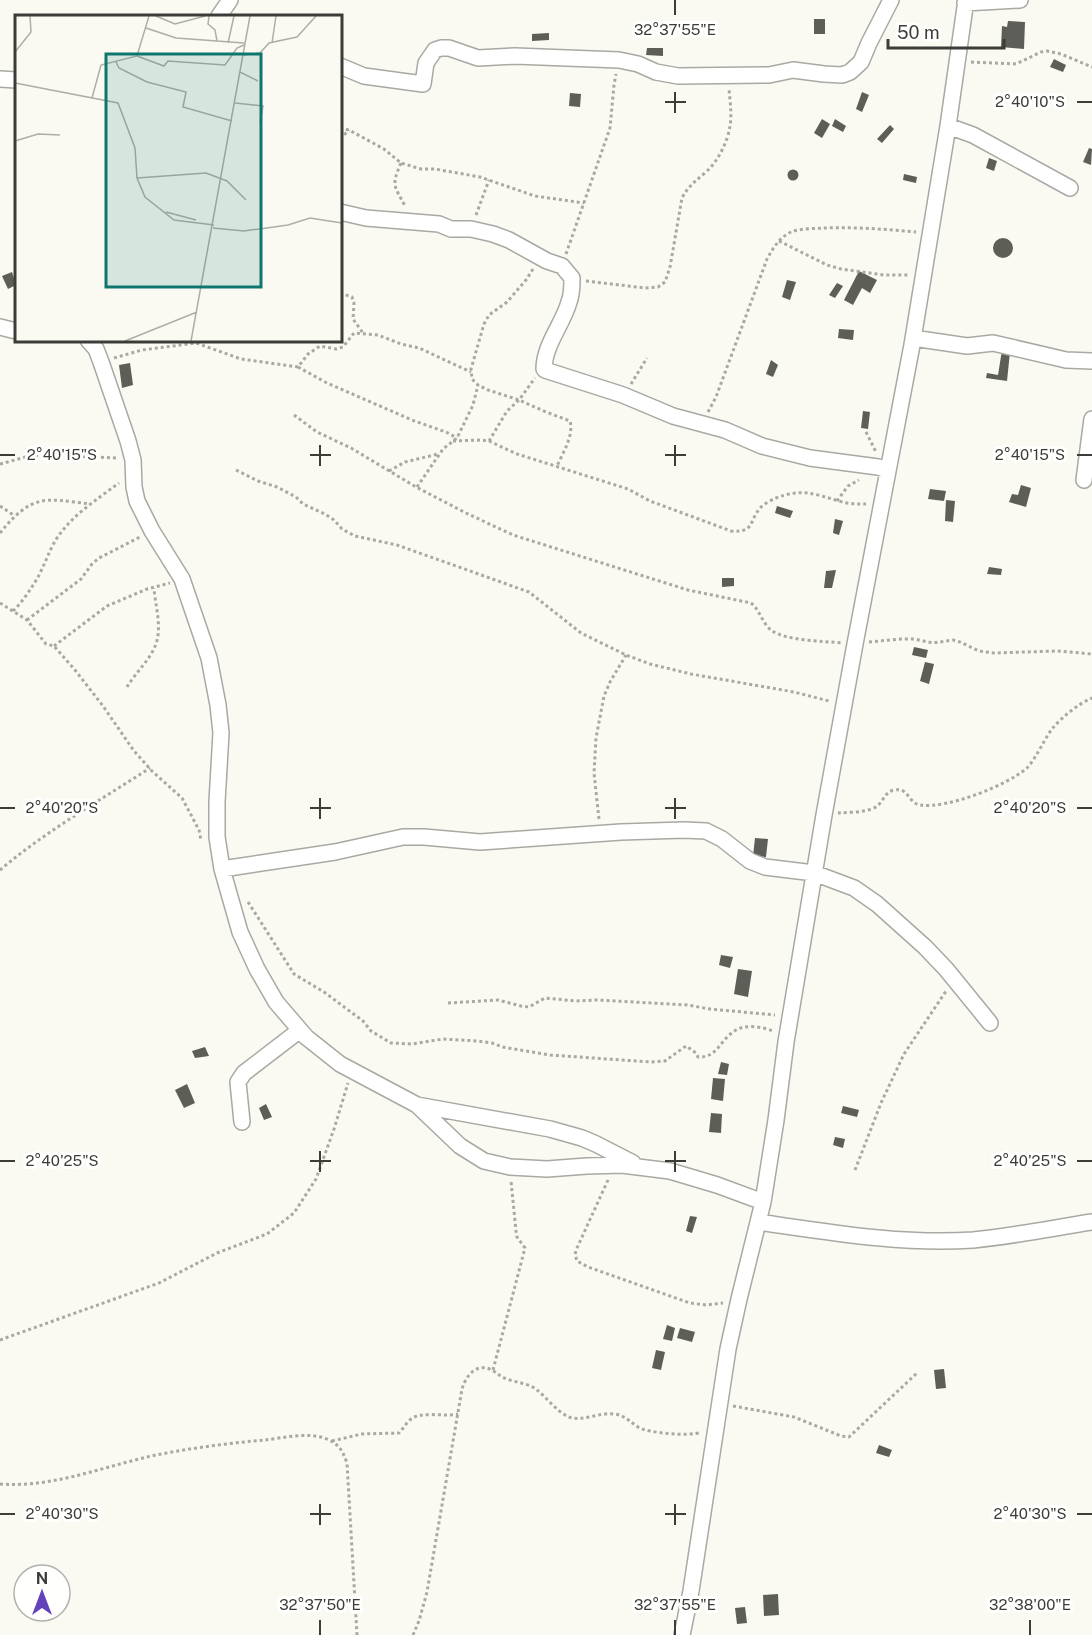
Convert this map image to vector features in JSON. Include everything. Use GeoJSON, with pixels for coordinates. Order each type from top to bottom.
{"type":"FeatureCollection","features":[{"type":"Feature","properties":{"kind":"street"},"geometry":{"type":"LineString","coordinates":[[342,67],[364,76],[423,84],[426,63],[435,50],[449,48],[478,58],[515,56],[619,60],[638,64],[656,72],[678,76],[769,75],[793,70],[842,75],[850,72],[861,62],[891,0]]}},
{"type":"Feature","properties":{"kind":"street"},"geometry":{"type":"LineString","coordinates":[[682,1635],[691,1591],[728,1349],[763,1202],[786,1042],[824,815],[882,504],[886,470],[913,338],[948,126],[965,2],[1020,0]]}},
{"type":"Feature","properties":{"kind":"street"},"geometry":{"type":"LineString","coordinates":[[0,79],[15,80]]}},
{"type":"Feature","properties":{"kind":"street"},"geometry":{"type":"LineString","coordinates":[[948,126],[973,135],[1070,188]]}},
{"type":"Feature","properties":{"kind":"street"},"geometry":{"type":"LineString","coordinates":[[342,212],[366,218],[439,224],[451,229],[471,229],[501,237],[567,272],[570,302],[550,344],[543,369],[623,395],[673,416],[725,429],[762,446],[791,454],[886,470]]}},
{"type":"Feature","properties":{"kind":"street"},"geometry":{"type":"LineString","coordinates":[[0,327],[15,331]]}},
{"type":"Feature","properties":{"kind":"street"},"geometry":{"type":"LineString","coordinates":[[913,338],[966,346],[993,343],[1066,360],[1092,361]]}},
{"type":"Feature","properties":{"kind":"street"},"geometry":{"type":"LineString","coordinates":[[90,342],[101,362],[128,441],[137,501],[152,531],[182,579],[209,658],[221,733],[217,837],[222,869],[240,932],[257,969],[276,1002],[306,1038],[340,1064],[417,1105],[460,1146],[484,1161],[510,1167],[547,1169],[615,1165],[670,1171],[763,1202]]}},
{"type":"Feature","properties":{"kind":"street"},"geometry":{"type":"LineString","coordinates":[[1084,480],[1092,419]]}},
{"type":"Feature","properties":{"kind":"street"},"geometry":{"type":"LineString","coordinates":[[222,869],[335,852],[403,837],[480,842],[598,833],[706,831],[722,839],[757,864],[775,869],[814,873],[854,888],[877,904],[925,947],[990,1023]]}},
{"type":"Feature","properties":{"kind":"street"},"geometry":{"type":"LineString","coordinates":[[242,1122],[238,1082],[244,1072],[300,1030]]}},
{"type":"Feature","properties":{"kind":"street"},"geometry":{"type":"LineString","coordinates":[[417,1105],[582,1138],[639,1167]]}},
{"type":"Feature","properties":{"kind":"street"},"geometry":{"type":"LineString","coordinates":[[758,1222],[879,1238],[934,1241],[974,1240],[1092,1222]]}},
{"type":"Feature","properties":{"kind":"path"},"geometry":{"type":"LineString","coordinates":[[958,61],[1016,64],[1047,51],[1061,54],[1092,67]]}},
{"type":"Feature","properties":{"kind":"path"},"geometry":{"type":"LineString","coordinates":[[619,60],[610,128],[584,203],[567,272],[645,288],[658,287],[665,282],[682,198],[687,189],[715,161],[724,144],[730,127],[729,75]]}},
{"type":"Feature","properties":{"kind":"path"},"geometry":{"type":"LineString","coordinates":[[342,128],[384,149],[401,163],[421,169],[480,177],[535,196],[584,203]]}},
{"type":"Feature","properties":{"kind":"path"},"geometry":{"type":"LineString","coordinates":[[342,138],[349,130]]}},
{"type":"Feature","properties":{"kind":"path"},"geometry":{"type":"LineString","coordinates":[[401,163],[394,179],[395,185],[413,221]]}},
{"type":"Feature","properties":{"kind":"path"},"geometry":{"type":"LineString","coordinates":[[471,229],[489,180]]}},
{"type":"Feature","properties":{"kind":"path"},"geometry":{"type":"LineString","coordinates":[[702,424],[716,397],[767,259],[779,241],[789,233],[808,229],[846,228],[929,233]]}},
{"type":"Feature","properties":{"kind":"path"},"geometry":{"type":"LineString","coordinates":[[779,241],[841,269],[896,276],[909,275],[918,271],[925,264]]}},
{"type":"Feature","properties":{"kind":"path"},"geometry":{"type":"LineString","coordinates":[[547,261],[534,267],[507,302],[489,315],[484,324],[471,372],[472,379],[478,385],[570,421],[572,425],[570,433],[557,466]]}},
{"type":"Feature","properties":{"kind":"path"},"geometry":{"type":"LineString","coordinates":[[342,294],[352,297],[353,319],[363,333]]}},
{"type":"Feature","properties":{"kind":"path"},"geometry":{"type":"LineString","coordinates":[[298,367],[308,354],[320,346],[336,349],[343,347],[354,333],[363,333],[378,335],[419,348],[471,372]]}},
{"type":"Feature","properties":{"kind":"path"},"geometry":{"type":"LineString","coordinates":[[101,362],[142,351],[196,343],[241,359],[298,367],[327,383],[457,438]]}},
{"type":"Feature","properties":{"kind":"path"},"geometry":{"type":"LineString","coordinates":[[623,395],[647,358]]}},
{"type":"Feature","properties":{"kind":"path"},"geometry":{"type":"LineString","coordinates":[[489,441],[507,411],[519,400],[543,369]]}},
{"type":"Feature","properties":{"kind":"path"},"geometry":{"type":"LineString","coordinates":[[417,487],[439,454],[457,438],[474,405],[478,385]]}},
{"type":"Feature","properties":{"kind":"path"},"geometry":{"type":"LineString","coordinates":[[294,415],[317,432],[351,448],[417,487],[513,535],[688,590],[751,603],[758,608],[770,629],[796,639],[855,644],[901,639],[933,643],[953,640],[979,651],[994,653],[1057,651],[1092,654]]}},
{"type":"Feature","properties":{"kind":"path"},"geometry":{"type":"LineString","coordinates":[[453,441],[489,441],[518,454],[628,489],[659,504],[731,531],[741,532],[749,527],[760,508],[776,498],[794,492],[813,493],[837,501],[882,504]]}},
{"type":"Feature","properties":{"kind":"path"},"geometry":{"type":"LineString","coordinates":[[389,471],[405,462],[439,454]]}},
{"type":"Feature","properties":{"kind":"path"},"geometry":{"type":"LineString","coordinates":[[0,464],[26,457],[53,455],[118,458],[133,466],[69,524],[55,542],[24,599],[13,611]]}},
{"type":"Feature","properties":{"kind":"path"},"geometry":{"type":"LineString","coordinates":[[236,470],[296,497],[303,504],[325,514],[342,529],[355,536],[397,545],[529,592],[581,633],[626,655],[650,664],[794,692],[840,703],[844,707]]}},
{"type":"Feature","properties":{"kind":"path"},"geometry":{"type":"LineString","coordinates":[[837,501],[852,483],[886,470]]}},
{"type":"Feature","properties":{"kind":"path"},"geometry":{"type":"LineString","coordinates":[[0,533],[29,504],[44,500],[90,504]]}},
{"type":"Feature","properties":{"kind":"path"},"geometry":{"type":"LineString","coordinates":[[0,506],[15,516]]}},
{"type":"Feature","properties":{"kind":"path"},"geometry":{"type":"LineString","coordinates":[[27,620],[81,579],[99,558],[152,531]]}},
{"type":"Feature","properties":{"kind":"path"},"geometry":{"type":"LineString","coordinates":[[54,646],[107,606],[182,579]]}},
{"type":"Feature","properties":{"kind":"path"},"geometry":{"type":"LineString","coordinates":[[127,687],[156,645],[158,622],[154,588]]}},
{"type":"Feature","properties":{"kind":"path"},"geometry":{"type":"LineString","coordinates":[[0,603],[27,620],[46,644],[54,646],[103,706],[134,751],[182,798],[199,830],[201,845]]}},
{"type":"Feature","properties":{"kind":"path"},"geometry":{"type":"LineString","coordinates":[[598,833],[599,812],[594,758],[596,738],[604,696],[626,655]]}},
{"type":"Feature","properties":{"kind":"path"},"geometry":{"type":"LineString","coordinates":[[824,815],[873,808],[893,790],[907,793],[910,800],[917,805],[934,805],[960,800],[1007,782],[1029,766],[1053,728],[1069,713],[1092,698]]}},
{"type":"Feature","properties":{"kind":"path"},"geometry":{"type":"LineString","coordinates":[[0,870],[74,816],[150,768]]}},
{"type":"Feature","properties":{"kind":"path"},"geometry":{"type":"LineString","coordinates":[[247,901],[294,974],[324,992],[372,1031],[391,1043],[412,1044],[442,1039],[477,1041],[550,1055],[651,1062],[665,1061],[686,1046],[698,1057],[706,1057],[714,1054],[726,1038],[736,1030],[748,1027],[778,1032],[786,1042]]}},
{"type":"Feature","properties":{"kind":"path"},"geometry":{"type":"LineString","coordinates":[[855,1170],[881,1103],[904,1054],[954,980]]}},
{"type":"Feature","properties":{"kind":"path"},"geometry":{"type":"LineString","coordinates":[[448,1003],[498,1000],[529,1007],[545,998],[576,1001],[597,1000],[687,1005],[790,1017]]}},
{"type":"Feature","properties":{"kind":"path"},"geometry":{"type":"LineString","coordinates":[[0,1340],[159,1283],[217,1253],[267,1234],[294,1213],[316,1179],[352,1070]]}},
{"type":"Feature","properties":{"kind":"path"},"geometry":{"type":"LineString","coordinates":[[615,1165],[577,1248],[575,1254],[577,1261],[690,1303],[706,1305],[739,1299]]}},
{"type":"Feature","properties":{"kind":"path"},"geometry":{"type":"LineString","coordinates":[[493,1370],[525,1248],[516,1231],[510,1167]]}},
{"type":"Feature","properties":{"kind":"path"},"geometry":{"type":"LineString","coordinates":[[413,1635],[427,1592],[462,1389],[466,1378],[472,1371],[488,1368],[507,1380],[536,1388],[563,1414],[573,1418],[614,1414],[623,1416],[639,1428],[648,1431],[697,1434],[718,1410],[794,1417],[849,1437],[917,1373]]}},
{"type":"Feature","properties":{"kind":"path"},"geometry":{"type":"LineString","coordinates":[[332,1441],[362,1434],[399,1434],[410,1419],[419,1415],[458,1414]]}},
{"type":"Feature","properties":{"kind":"path"},"geometry":{"type":"LineString","coordinates":[[0,1484],[38,1484],[77,1477],[156,1456],[242,1442],[309,1435],[332,1441],[342,1450],[347,1463],[357,1635]]}},
{"type":"Feature","properties":{"kind":"building"},"geometry":{"type":"Polygon","coordinates":[[[814,19],[825,19],[825,34],[814,34],[814,19]]]}},
{"type":"Feature","properties":{"kind":"building"},"geometry":{"type":"Polygon","coordinates":[[[1008,21],[1025,22],[1024,49],[1001,47],[1002,26],[1007,27],[1008,21]]]}},
{"type":"Feature","properties":{"kind":"building"},"geometry":{"type":"Polygon","coordinates":[[[549,33],[549,40],[532,41],[532,34],[549,33]]]}},
{"type":"Feature","properties":{"kind":"building"},"geometry":{"type":"Polygon","coordinates":[[[647,48],[663,48],[663,56],[646,55],[647,48]]]}},
{"type":"Feature","properties":{"kind":"building"},"geometry":{"type":"Polygon","coordinates":[[[1054,59],[1066,65],[1063,72],[1050,67],[1054,59]]]}},
{"type":"Feature","properties":{"kind":"building"},"geometry":{"type":"Polygon","coordinates":[[[862,92],[869,95],[862,112],[856,109],[862,92]]]}},
{"type":"Feature","properties":{"kind":"building"},"geometry":{"type":"Polygon","coordinates":[[[570,93],[581,94],[580,107],[569,106],[570,93]]]}},
{"type":"Feature","properties":{"kind":"building"},"geometry":{"type":"Polygon","coordinates":[[[822,119],[830,124],[822,138],[814,133],[822,119]]]}},
{"type":"Feature","properties":{"kind":"building"},"geometry":{"type":"Polygon","coordinates":[[[835,119],[846,126],[843,132],[832,126],[835,119]]]}},
{"type":"Feature","properties":{"kind":"building"},"geometry":{"type":"Polygon","coordinates":[[[890,125],[894,129],[882,143],[877,139],[890,125]]]}},
{"type":"Feature","properties":{"kind":"building"},"geometry":{"type":"Polygon","coordinates":[[[1089,148],[1092,149],[1091,165],[1083,162],[1089,148]]]}},
{"type":"Feature","properties":{"kind":"building"},"geometry":{"type":"Polygon","coordinates":[[[989,158],[997,161],[994,171],[986,168],[989,158]]]}},
{"type":"Feature","properties":{"kind":"building"},"geometry":{"type":"Polygon","coordinates":[[[793,169],[799,175],[793,181],[787,175],[793,169]]]}},
{"type":"Feature","properties":{"kind":"building"},"geometry":{"type":"Polygon","coordinates":[[[904,174],[917,177],[916,183],[903,180],[904,174]]]}},
{"type":"Feature","properties":{"kind":"building"},"geometry":{"type":"Polygon","coordinates":[[[1003,238],[1010,241],[1013,248],[1010,255],[1003,258],[996,255],[993,248],[996,241],[1003,238]]]}},
{"type":"Feature","properties":{"kind":"building"},"geometry":{"type":"Polygon","coordinates":[[[859,271],[877,280],[870,293],[862,288],[853,305],[844,300],[859,271]]]}},
{"type":"Feature","properties":{"kind":"building"},"geometry":{"type":"Polygon","coordinates":[[[12,272],[15,286],[8,289],[2,276],[12,272]]]}},
{"type":"Feature","properties":{"kind":"building"},"geometry":{"type":"Polygon","coordinates":[[[787,280],[796,282],[790,300],[782,297],[787,280]]]}},
{"type":"Feature","properties":{"kind":"building"},"geometry":{"type":"Polygon","coordinates":[[[837,283],[843,286],[835,298],[829,295],[837,283]]]}},
{"type":"Feature","properties":{"kind":"building"},"geometry":{"type":"Polygon","coordinates":[[[839,329],[854,330],[853,340],[838,338],[839,329]]]}},
{"type":"Feature","properties":{"kind":"building"},"geometry":{"type":"Polygon","coordinates":[[[1002,350],[1010,352],[1007,381],[986,378],[987,373],[998,375],[1002,350]]]}},
{"type":"Feature","properties":{"kind":"building"},"geometry":{"type":"Polygon","coordinates":[[[771,360],[778,365],[773,377],[766,374],[771,360]]]}},
{"type":"Feature","properties":{"kind":"building"},"geometry":{"type":"Polygon","coordinates":[[[130,363],[133,385],[122,388],[119,365],[130,363]]]}},
{"type":"Feature","properties":{"kind":"building"},"geometry":{"type":"Polygon","coordinates":[[[863,411],[870,412],[868,429],[861,428],[863,411]]]}},
{"type":"Feature","properties":{"kind":"building"},"geometry":{"type":"Polygon","coordinates":[[[1021,485],[1031,488],[1026,507],[1009,502],[1012,494],[1018,495],[1021,485]]]}},
{"type":"Feature","properties":{"kind":"building"},"geometry":{"type":"Polygon","coordinates":[[[930,489],[946,491],[944,501],[928,499],[930,489]]]}},
{"type":"Feature","properties":{"kind":"building"},"geometry":{"type":"Polygon","coordinates":[[[946,500],[955,501],[953,522],[945,521],[946,500]]]}},
{"type":"Feature","properties":{"kind":"building"},"geometry":{"type":"Polygon","coordinates":[[[777,506],[793,511],[790,518],[775,513],[777,506]]]}},
{"type":"Feature","properties":{"kind":"building"},"geometry":{"type":"Polygon","coordinates":[[[835,519],[843,521],[839,535],[833,533],[835,519]]]}},
{"type":"Feature","properties":{"kind":"building"},"geometry":{"type":"Polygon","coordinates":[[[989,567],[1002,569],[1001,575],[987,574],[989,567]]]}},
{"type":"Feature","properties":{"kind":"building"},"geometry":{"type":"Polygon","coordinates":[[[836,570],[832,588],[824,588],[826,571],[836,570]]]}},
{"type":"Feature","properties":{"kind":"building"},"geometry":{"type":"Polygon","coordinates":[[[722,578],[734,578],[734,586],[722,587],[722,578]]]}},
{"type":"Feature","properties":{"kind":"building"},"geometry":{"type":"Polygon","coordinates":[[[914,647],[928,650],[926,658],[912,655],[914,647]]]}},
{"type":"Feature","properties":{"kind":"building"},"geometry":{"type":"Polygon","coordinates":[[[925,662],[934,664],[929,684],[920,681],[925,662]]]}},
{"type":"Feature","properties":{"kind":"building"},"geometry":{"type":"Polygon","coordinates":[[[755,838],[768,839],[766,857],[753,856],[755,838]]]}},
{"type":"Feature","properties":{"kind":"building"},"geometry":{"type":"Polygon","coordinates":[[[721,955],[733,957],[730,968],[719,965],[721,955]]]}},
{"type":"Feature","properties":{"kind":"building"},"geometry":{"type":"Polygon","coordinates":[[[738,969],[752,971],[748,997],[734,994],[738,969]]]}},
{"type":"Feature","properties":{"kind":"building"},"geometry":{"type":"Polygon","coordinates":[[[205,1047],[209,1056],[195,1058],[192,1051],[205,1047]]]}},
{"type":"Feature","properties":{"kind":"building"},"geometry":{"type":"Polygon","coordinates":[[[721,1062],[729,1064],[727,1075],[718,1074],[721,1062]]]}},
{"type":"Feature","properties":{"kind":"building"},"geometry":{"type":"Polygon","coordinates":[[[713,1078],[725,1079],[723,1101],[711,1099],[713,1078]]]}},
{"type":"Feature","properties":{"kind":"building"},"geometry":{"type":"Polygon","coordinates":[[[187,1084],[195,1103],[184,1108],[175,1090],[187,1084]]]}},
{"type":"Feature","properties":{"kind":"building"},"geometry":{"type":"Polygon","coordinates":[[[266,1104],[272,1117],[264,1120],[259,1108],[266,1104]]]}},
{"type":"Feature","properties":{"kind":"building"},"geometry":{"type":"Polygon","coordinates":[[[843,1106],[859,1110],[857,1117],[841,1113],[843,1106]]]}},
{"type":"Feature","properties":{"kind":"building"},"geometry":{"type":"Polygon","coordinates":[[[711,1113],[722,1114],[721,1133],[709,1132],[711,1113]]]}},
{"type":"Feature","properties":{"kind":"building"},"geometry":{"type":"Polygon","coordinates":[[[835,1137],[845,1139],[843,1148],[833,1145],[835,1137]]]}},
{"type":"Feature","properties":{"kind":"building"},"geometry":{"type":"Polygon","coordinates":[[[690,1216],[697,1217],[692,1233],[686,1231],[690,1216]]]}},
{"type":"Feature","properties":{"kind":"building"},"geometry":{"type":"Polygon","coordinates":[[[667,1325],[675,1328],[672,1341],[663,1339],[667,1325]]]}},
{"type":"Feature","properties":{"kind":"building"},"geometry":{"type":"Polygon","coordinates":[[[680,1328],[695,1332],[692,1342],[677,1338],[680,1328]]]}},
{"type":"Feature","properties":{"kind":"building"},"geometry":{"type":"Polygon","coordinates":[[[656,1350],[665,1352],[661,1370],[652,1368],[656,1350]]]}},
{"type":"Feature","properties":{"kind":"building"},"geometry":{"type":"Polygon","coordinates":[[[944,1369],[946,1388],[936,1389],[934,1370],[944,1369]]]}},
{"type":"Feature","properties":{"kind":"building"},"geometry":{"type":"Polygon","coordinates":[[[879,1445],[892,1450],[889,1457],[876,1453],[879,1445]]]}},
{"type":"Feature","properties":{"kind":"building"},"geometry":{"type":"Polygon","coordinates":[[[778,1594],[779,1615],[764,1616],[763,1595],[778,1594]]]}},
{"type":"Feature","properties":{"kind":"building"},"geometry":{"type":"Polygon","coordinates":[[[745,1607],[747,1623],[737,1624],[735,1608],[745,1607]]]}}]}
